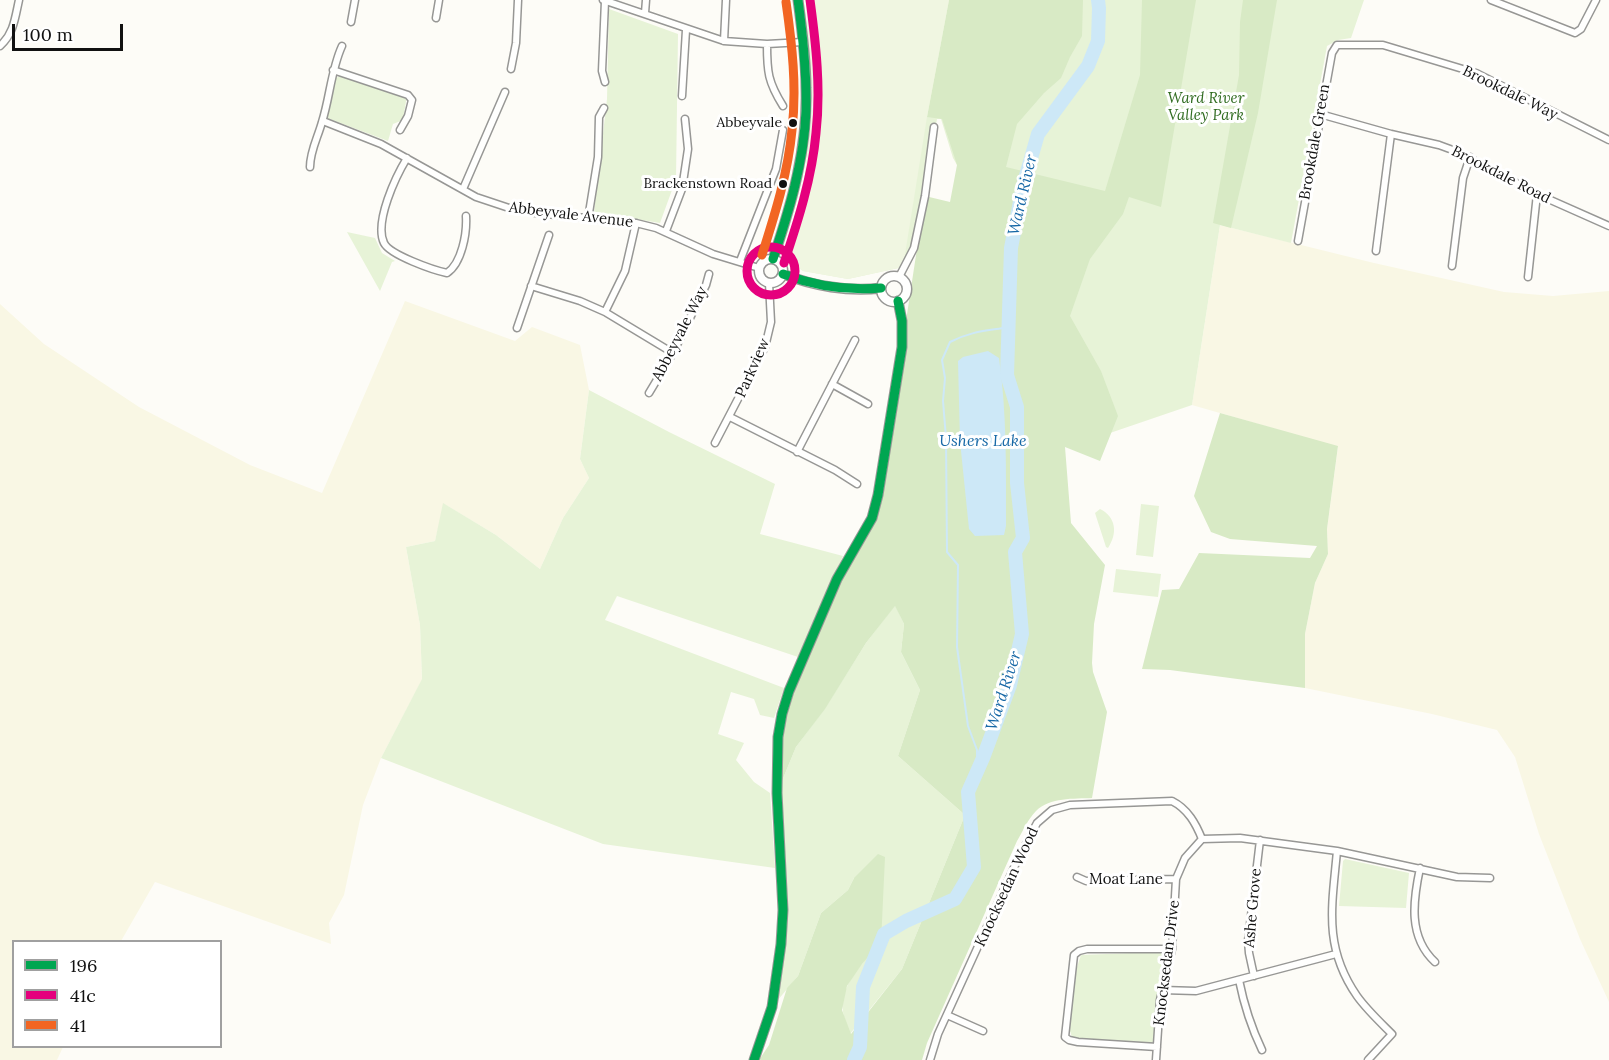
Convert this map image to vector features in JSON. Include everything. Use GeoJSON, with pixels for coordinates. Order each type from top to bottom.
{"type":"FeatureCollection","features":[{"type":"Feature","properties":{"kind":"street"},"geometry":{"type":"LineString","coordinates":[[0,46],[13,30],[19,0]]}},
{"type":"Feature","properties":{"kind":"street"},"geometry":{"type":"LineString","coordinates":[[351,22],[355,0]]}},
{"type":"Feature","properties":{"kind":"street"},"geometry":{"type":"LineString","coordinates":[[436,18],[439,0]]}},
{"type":"Feature","properties":{"kind":"street"},"geometry":{"type":"LineString","coordinates":[[511,69],[516,43],[518,0]]}},
{"type":"Feature","properties":{"kind":"street"},"geometry":{"type":"LineString","coordinates":[[605,82],[602,71],[604,0],[645,13],[686,30],[724,41],[767,44],[803,42]]}},
{"type":"Feature","properties":{"kind":"street"},"geometry":{"type":"LineString","coordinates":[[645,13],[646,0]]}},
{"type":"Feature","properties":{"kind":"street"},"geometry":{"type":"LineString","coordinates":[[724,41],[726,0]]}},
{"type":"Feature","properties":{"kind":"street"},"geometry":{"type":"LineString","coordinates":[[773,259],[788,219],[801,155],[806,88],[798,0]]}},
{"type":"Feature","properties":{"kind":"street"},"geometry":{"type":"LineString","coordinates":[[1491,0],[1575,33],[1581,29],[1596,0]]}},
{"type":"Feature","properties":{"kind":"street"},"geometry":{"type":"LineString","coordinates":[[682,96],[686,30]]}},
{"type":"Feature","properties":{"kind":"street"},"geometry":{"type":"LineString","coordinates":[[767,44],[770,84],[783,106]]}},
{"type":"Feature","properties":{"kind":"street"},"geometry":{"type":"LineString","coordinates":[[310,167],[310,157],[342,45]]}},
{"type":"Feature","properties":{"kind":"street","name":"Brookdale Green"},"geometry":{"type":"LineString","coordinates":[[1298,241],[1332,53],[1337,45]]}},
{"type":"Feature","properties":{"kind":"street","name":"Brookdale Way"},"geometry":{"type":"LineString","coordinates":[[1337,45],[1383,45],[1476,74],[1609,140]]}},
{"type":"Feature","properties":{"kind":"street"},"geometry":{"type":"LineString","coordinates":[[333,70],[408,94],[412,100],[408,116],[399,130]]}},
{"type":"Feature","properties":{"kind":"street"},"geometry":{"type":"LineString","coordinates":[[463,189],[505,92]]}},
{"type":"Feature","properties":{"kind":"street"},"geometry":{"type":"LineString","coordinates":[[588,219],[598,157],[599,117],[604,108]]}},
{"type":"Feature","properties":{"kind":"street","name":"Brookdale Road"},"geometry":{"type":"LineString","coordinates":[[1320,114],[1438,145],[1470,158],[1537,194],[1609,226]]}},
{"type":"Feature","properties":{"kind":"street"},"geometry":{"type":"LineString","coordinates":[[666,231],[682,189],[688,149],[685,119]]}},
{"type":"Feature","properties":{"kind":"street","name":"Abbeyvale Avenue"},"geometry":{"type":"LineString","coordinates":[[322,121],[381,144],[476,197],[509,208],[536,213],[636,223],[666,231],[713,254],[759,268]]}},
{"type":"Feature","properties":{"kind":"street"},"geometry":{"type":"LineString","coordinates":[[899,277],[914,248],[925,196],[934,126]]}},
{"type":"Feature","properties":{"kind":"street"},"geometry":{"type":"LineString","coordinates":[[740,261],[776,169],[783,130]]}},
{"type":"Feature","properties":{"kind":"street"},"geometry":{"type":"LineString","coordinates":[[1376,251],[1391,134]]}},
{"type":"Feature","properties":{"kind":"street"},"geometry":{"type":"LineString","coordinates":[[407,158],[389,194],[382,236],[385,244],[392,250],[447,273],[452,269],[459,254],[467,227],[466,216]]}},
{"type":"Feature","properties":{"kind":"street"},"geometry":{"type":"LineString","coordinates":[[1452,266],[1463,178],[1470,158]]}},
{"type":"Feature","properties":{"kind":"street"},"geometry":{"type":"LineString","coordinates":[[1528,277],[1537,194]]}},
{"type":"Feature","properties":{"kind":"street"},"geometry":{"type":"LineString","coordinates":[[605,312],[625,271],[636,223]]}},
{"type":"Feature","properties":{"kind":"street"},"geometry":{"type":"LineString","coordinates":[[517,328],[549,235]]}},
{"type":"Feature","properties":{"kind":"street"},"geometry":{"type":"LineString","coordinates":[[773,259],[780,263],[783,274],[776,282],[769,283],[762,279],[759,268],[766,260],[773,259]]}},
{"type":"Feature","properties":{"kind":"street","name":"Abbeyvale Way"},"geometry":{"type":"LineString","coordinates":[[649,393],[673,352],[706,285],[709,274]]}},
{"type":"Feature","properties":{"kind":"street"},"geometry":{"type":"LineString","coordinates":[[783,274],[800,280],[850,289],[881,288]]}},
{"type":"Feature","properties":{"kind":"street"},"geometry":{"type":"LineString","coordinates":[[899,277],[905,281],[907,288],[905,296],[898,301],[886,299],[881,288],[887,278],[899,277]]}},
{"type":"Feature","properties":{"kind":"street","name":"Parkview"},"geometry":{"type":"LineString","coordinates":[[715,443],[765,347],[771,322],[769,283]]}},
{"type":"Feature","properties":{"kind":"street"},"geometry":{"type":"LineString","coordinates":[[531,286],[580,301],[605,312],[673,352]]}},
{"type":"Feature","properties":{"kind":"street"},"geometry":{"type":"LineString","coordinates":[[754,1060],[772,1007],[781,944],[783,910],[777,793],[780,726],[789,691],[837,579],[872,518],[878,495],[902,346],[902,321],[898,301]]}},
{"type":"Feature","properties":{"kind":"street"},"geometry":{"type":"LineString","coordinates":[[797,452],[855,340]]}},
{"type":"Feature","properties":{"kind":"street"},"geometry":{"type":"LineString","coordinates":[[832,384],[868,404]]}},
{"type":"Feature","properties":{"kind":"street","name":"Parkview"},"geometry":{"type":"LineString","coordinates":[[730,417],[835,470],[857,484]]}},
{"type":"Feature","properties":{"kind":"street","name":"Knocksedan Wood"},"geometry":{"type":"LineString","coordinates":[[930,1060],[947,1015],[1026,841],[1046,813],[1070,805],[1172,801],[1179,804],[1191,817],[1202,839]]}},
{"type":"Feature","properties":{"kind":"street"},"geometry":{"type":"LineString","coordinates":[[1202,839],[1216,837],[1260,840],[1337,851],[1469,878],[1490,878]]}},
{"type":"Feature","properties":{"kind":"street","name":"Knocksedan Drive"},"geometry":{"type":"LineString","coordinates":[[1156,1060],[1162,990],[1172,949],[1176,879],[1185,858],[1202,839]]}},
{"type":"Feature","properties":{"kind":"street","name":"Ashe Grove"},"geometry":{"type":"LineString","coordinates":[[1254,976],[1248,941],[1260,840]]}},
{"type":"Feature","properties":{"kind":"street"},"geometry":{"type":"LineString","coordinates":[[1337,851],[1332,916],[1335,954],[1356,994],[1392,1034],[1368,1060]]}},
{"type":"Feature","properties":{"kind":"street"},"geometry":{"type":"LineString","coordinates":[[1420,868],[1413,903],[1415,925],[1424,949],[1435,962]]}},
{"type":"Feature","properties":{"kind":"street","name":"Moat Lane"},"geometry":{"type":"LineString","coordinates":[[1077,877],[1086,881],[1176,879]]}},
{"type":"Feature","properties":{"kind":"street"},"geometry":{"type":"LineString","coordinates":[[1157,1047],[1078,1042],[1065,1037],[1074,956],[1079,951],[1087,950],[1172,949]]}},
{"type":"Feature","properties":{"kind":"street"},"geometry":{"type":"LineString","coordinates":[[1162,990],[1196,991],[1335,954]]}},
{"type":"Feature","properties":{"kind":"street"},"geometry":{"type":"LineString","coordinates":[[1239,980],[1244,1005],[1262,1050]]}},
{"type":"Feature","properties":{"kind":"street"},"geometry":{"type":"LineString","coordinates":[[947,1015],[983,1031]]}},
{"type":"Feature","properties":{"kind":"shaded area"},"geometry":{"type":"Polygon","coordinates":[[[1220,225],[1504,292],[1553,296],[1609,291],[1609,1002],[1580,939],[1539,834],[1515,757],[1497,730],[1305,688],[1305,634],[1315,583],[1328,554],[1327,529],[1338,447],[1192,405],[1220,225]]]}},
{"type":"Feature","properties":{"kind":"shaded area"},"geometry":{"type":"Polygon","coordinates":[[[405,301],[515,341],[532,327],[580,345],[589,390],[580,459],[589,478],[563,518],[540,569],[496,535],[444,504],[435,541],[406,547],[420,625],[422,680],[381,758],[363,805],[344,895],[329,923],[331,944],[155,882],[122,940],[12,940],[12,1048],[63,1048],[57,1060],[0,1060],[0,304],[44,344],[139,407],[250,465],[322,493],[405,301]]]}},
{"type":"Feature","properties":{"kind":"green space","name":"Ward River Valley Park"},"geometry":{"type":"Polygon","coordinates":[[[806,0],[1364,0],[1351,38],[1338,40],[1327,46],[1291,243],[1220,225],[1192,405],[1110,433],[953,158],[941,119],[937,119],[914,248],[903,267],[848,279],[803,271],[786,259],[805,175],[813,107],[806,0]]]}},
{"type":"Feature","properties":{"kind":"green space"},"geometry":{"type":"Polygon","coordinates":[[[806,0],[949,0],[927,117],[903,267],[848,279],[803,271],[786,259],[805,175],[813,107],[806,0]]]}},
{"type":"Feature","properties":{"kind":"green space"},"geometry":{"type":"Polygon","coordinates":[[[949,0],[1083,0],[1082,36],[1061,78],[1044,93],[1017,124],[1006,167],[1105,191],[1140,75],[1142,0],[1196,0],[1161,207],[1129,197],[1123,214],[1090,259],[1070,316],[1101,371],[1118,416],[1100,461],[1065,447],[1071,523],[1105,565],[1094,624],[1092,663],[1107,712],[1092,798],[1048,803],[1036,811],[1028,821],[927,1043],[922,1060],[759,1060],[769,1045],[787,988],[798,976],[821,913],[848,890],[854,878],[878,854],[885,857],[881,943],[862,964],[847,986],[842,1010],[851,1034],[902,969],[965,815],[898,756],[920,690],[901,652],[904,624],[895,606],[866,643],[825,709],[796,747],[777,793],[782,714],[816,630],[872,518],[885,459],[925,196],[950,202],[957,165],[942,119],[927,117],[949,0]]]}},
{"type":"Feature","properties":{"kind":"green space"},"geometry":{"type":"Polygon","coordinates":[[[1243,0],[1277,0],[1258,113],[1231,228],[1213,223],[1239,75],[1240,22],[1243,0]]]}},
{"type":"Feature","properties":{"kind":"green space"},"geometry":{"type":"Polygon","coordinates":[[[609,9],[678,34],[676,179],[660,223],[594,212],[607,99],[609,9]]]}},
{"type":"Feature","properties":{"kind":"green space"},"geometry":{"type":"Polygon","coordinates":[[[340,76],[407,95],[403,120],[393,124],[388,141],[327,118],[334,79],[340,76]]]}},
{"type":"Feature","properties":{"kind":"green space"},"geometry":{"type":"Polygon","coordinates":[[[347,232],[375,238],[382,253],[395,261],[392,262],[380,291],[347,232]]]}},
{"type":"Feature","properties":{"kind":"green space"},"geometry":{"type":"Polygon","coordinates":[[[589,390],[775,484],[760,534],[843,556],[798,657],[617,596],[605,620],[784,688],[774,718],[760,715],[754,699],[731,692],[718,734],[744,743],[736,760],[754,782],[770,793],[775,868],[603,844],[381,758],[422,679],[420,625],[406,547],[435,541],[443,503],[496,535],[540,569],[563,518],[589,478],[580,459],[589,390]]]}},
{"type":"Feature","properties":{"kind":"green space"},"geometry":{"type":"Polygon","coordinates":[[[1220,413],[1338,446],[1327,529],[1328,554],[1315,583],[1305,634],[1305,688],[1170,670],[1142,669],[1162,590],[1179,589],[1199,553],[1310,558],[1317,546],[1230,539],[1211,532],[1194,496],[1220,413]]]}},
{"type":"Feature","properties":{"kind":"green space"},"geometry":{"type":"Polygon","coordinates":[[[1141,504],[1159,506],[1153,557],[1136,555],[1141,504]]]}},
{"type":"Feature","properties":{"kind":"green space"},"geometry":{"type":"Polygon","coordinates":[[[1100,509],[1109,516],[1114,526],[1113,537],[1108,548],[1095,513],[1100,509]]]}},
{"type":"Feature","properties":{"kind":"green space"},"geometry":{"type":"Polygon","coordinates":[[[1116,569],[1161,574],[1158,597],[1113,592],[1116,569]]]}},
{"type":"Feature","properties":{"kind":"green space"},"geometry":{"type":"Polygon","coordinates":[[[895,605],[904,624],[901,652],[920,690],[898,756],[965,815],[902,969],[850,1034],[843,1012],[845,992],[854,974],[881,943],[854,878],[848,890],[821,913],[798,976],[772,1007],[783,915],[777,793],[796,747],[825,708],[866,643],[895,605]]]}},
{"type":"Feature","properties":{"kind":"green space"},"geometry":{"type":"Polygon","coordinates":[[[1345,859],[1409,873],[1406,908],[1339,906],[1345,859]]]}},
{"type":"Feature","properties":{"kind":"green space"},"geometry":{"type":"Polygon","coordinates":[[[1158,952],[1166,955],[1167,960],[1158,998],[1153,1042],[1150,1044],[1078,1040],[1072,1037],[1069,1028],[1077,967],[1081,955],[1158,952]]]}},
{"type":"Feature","properties":{"kind":"water","name":"Ushers Lake"},"geometry":{"type":"Polygon","coordinates":[[[988,351],[999,358],[1002,379],[1006,442],[1006,526],[1004,535],[975,536],[969,529],[960,441],[958,361],[963,357],[988,351]]]}},
{"type":"Feature","properties":{"kind":"waterway","name":"Ward River"},"geometry":{"type":"LineString","coordinates":[[854,1060],[860,1047],[863,987],[884,934],[906,921],[955,899],[974,867],[968,792],[1010,685],[1022,634],[1015,552],[1023,538],[1017,483],[1017,407],[1007,375],[1011,248],[1023,186],[1038,134],[1088,66],[1098,41],[1098,0]]}},
{"type":"Feature","properties":{"kind":"waterway"},"geometry":{"type":"LineString","coordinates":[[977,772],[977,750],[968,726],[957,647],[958,565],[947,552],[946,438],[943,401],[945,378],[942,360],[950,342],[958,338],[972,333],[1009,327]]}},
{"type":"Feature","properties":{"kind":"transit line","name":"196"},"geometry":{"type":"LineString","coordinates":[[773,259],[795,186],[805,130],[805,69],[798,0]]}},
{"type":"Feature","properties":{"kind":"transit line","name":"41c"},"geometry":{"type":"LineString","coordinates":[[784,263],[808,183],[816,133],[818,83],[810,0]]}},
{"type":"Feature","properties":{"kind":"transit line","name":"41"},"geometry":{"type":"LineString","coordinates":[[762,255],[784,178],[792,130],[794,82],[786,2]]}},
{"type":"Feature","properties":{"kind":"transit line","name":"41c"},"geometry":{"type":"LineString","coordinates":[[766,247],[776,247],[788,254],[795,266],[795,271],[795,276],[788,288],[776,295],[766,295],[751,284],[747,276],[747,266],[758,251],[766,247]]}},
{"type":"Feature","properties":{"kind":"transit line","name":"196"},"geometry":{"type":"LineString","coordinates":[[783,274],[831,287],[881,288]]}},
{"type":"Feature","properties":{"kind":"transit line","name":"196"},"geometry":{"type":"LineString","coordinates":[[754,1060],[772,1007],[781,944],[783,910],[777,793],[778,737],[782,714],[789,691],[837,579],[872,518],[878,495],[902,347],[902,321],[898,301]]}},
{"type":"Feature","properties":{"kind":"place","name":"Abbeyvale"},"geometry":{"type":"Point","coordinates":[793,123]}},
{"type":"Feature","properties":{"kind":"place","name":"Brackenstown Road"},"geometry":{"type":"Point","coordinates":[783,184]}}]}
